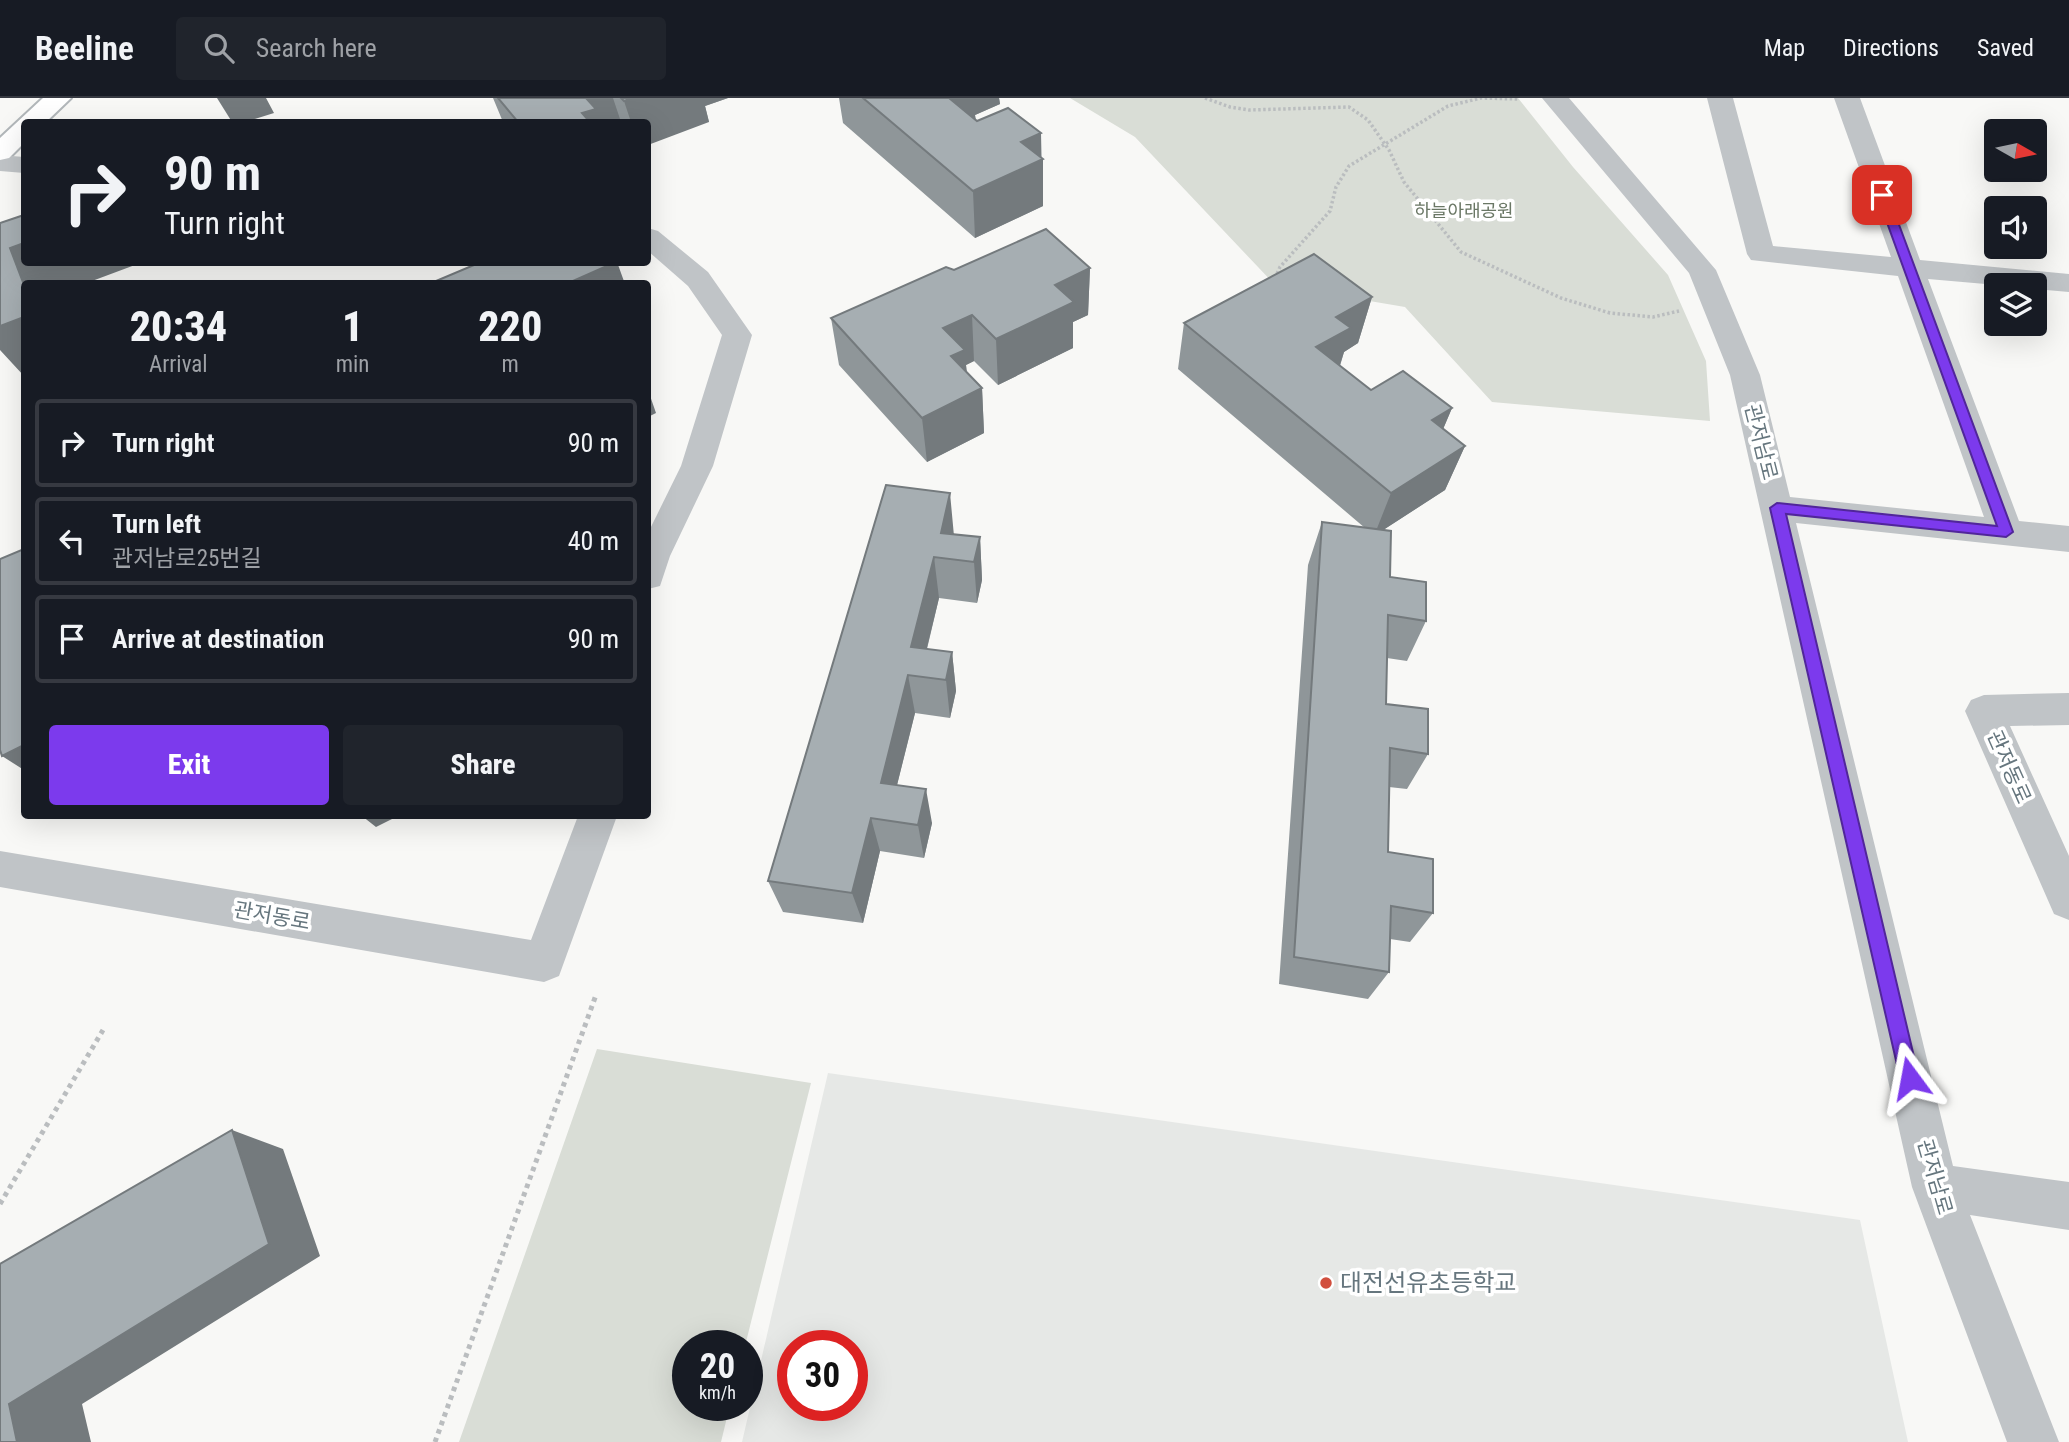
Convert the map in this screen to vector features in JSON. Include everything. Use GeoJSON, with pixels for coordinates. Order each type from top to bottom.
{"type":"FeatureCollection","features":[{"type":"Feature","properties":{"kind":"main road"},"geometry":{"type":"LineString","coordinates":[[35,119],[58,98]]}},
{"type":"Feature","properties":{"kind":"main road"},"geometry":{"type":"LineString","coordinates":[[0,152],[21,132]]}},
{"type":"Feature","properties":{"kind":"street","name":"관저남로"},"geometry":{"type":"LineString","coordinates":[[1555,98],[1702,270],[1745,375],[1935,1187],[2033,1442]]}},
{"type":"Feature","properties":{"kind":"street"},"geometry":{"type":"LineString","coordinates":[[1720,98],[1761,254],[2069,284]]}},
{"type":"Feature","properties":{"kind":"street"},"geometry":{"type":"LineString","coordinates":[[1847,98],[2006,532]]}},
{"type":"Feature","properties":{"kind":"street"},"geometry":{"type":"LineString","coordinates":[[0,163],[21,165]]}},
{"type":"Feature","properties":{"kind":"street"},"geometry":{"type":"LineString","coordinates":[[651,240],[698,279],[737,335],[697,466],[651,564]]}},
{"type":"Feature","properties":{"kind":"street"},"geometry":{"type":"LineString","coordinates":[[1777,508],[2069,539]]}},
{"type":"Feature","properties":{"kind":"street","name":"관저동로"},"geometry":{"type":"LineString","coordinates":[[2069,709],[1984,711],[2069,901]]}},
{"type":"Feature","properties":{"kind":"street","name":"관저동로"},"geometry":{"type":"LineString","coordinates":[[0,869],[544,962],[596,819]]}},
{"type":"Feature","properties":{"kind":"street"},"geometry":{"type":"LineString","coordinates":[[1935,1187],[2069,1206]]}},
{"type":"Feature","properties":{"kind":"path"},"geometry":{"type":"LineString","coordinates":[[1205,98],[1230,107],[1249,110],[1349,107],[1368,120],[1382,144],[1389,150],[1404,181],[1461,252],[1562,298],[1610,313],[1653,317],[1687,310]]}},
{"type":"Feature","properties":{"kind":"path"},"geometry":{"type":"LineString","coordinates":[[1274,279],[1280,267],[1330,211],[1336,187],[1349,166],[1448,106],[1481,98],[1523,98]]}},
{"type":"Feature","properties":{"kind":"path"},"geometry":{"type":"LineString","coordinates":[[435,1442],[596,995]]}},
{"type":"Feature","properties":{"kind":"path"},"geometry":{"type":"LineString","coordinates":[[0,1205],[103,1030]]}},
{"type":"Feature","properties":{"kind":"shaded area","name":"대전선유초등학교"},"geometry":{"type":"Polygon","coordinates":[[[828,1073],[1860,1220],[1908,1442],[742,1442],[747,1421],[763,1421],[763,1352],[828,1073]]]}},
{"type":"Feature","properties":{"kind":"green space","name":"하늘아래공원"},"geometry":{"type":"Polygon","coordinates":[[[1070,98],[1518,98],[1573,167],[1668,275],[1706,361],[1710,421],[1492,402],[1405,307],[1275,285],[1135,137],[1070,98]]]}},
{"type":"Feature","properties":{"kind":"green space"},"geometry":{"type":"Polygon","coordinates":[[[597,1049],[811,1083],[749,1330],[672,1330],[672,1421],[726,1421],[721,1442],[459,1442],[597,1049]]]}},
{"type":"Feature","properties":{"kind":"building"},"geometry":{"type":"Polygon","coordinates":[[[498,98],[586,98],[596,109],[582,113],[587,119],[516,119],[498,98]]]}},
{"type":"Feature","properties":{"kind":"building"},"geometry":{"type":"Polygon","coordinates":[[[863,98],[949,98],[977,121],[1008,108],[1041,133],[1021,142],[1043,159],[973,191],[863,98]]]}},
{"type":"Feature","properties":{"kind":"building"},"geometry":{"type":"Polygon","coordinates":[[[21,216],[21,244],[10,248],[22,280],[21,318],[0,326],[0,223],[21,216]]]}},
{"type":"Feature","properties":{"kind":"building"},"geometry":{"type":"Polygon","coordinates":[[[1046,229],[1090,268],[1055,285],[1074,302],[996,339],[972,315],[943,328],[965,350],[951,356],[982,388],[922,418],[831,318],[946,267],[954,270],[1046,229]]]}},
{"type":"Feature","properties":{"kind":"building"},"geometry":{"type":"Polygon","coordinates":[[[1314,254],[1372,297],[1336,317],[1351,328],[1316,347],[1371,390],[1403,371],[1452,408],[1432,420],[1465,446],[1391,493],[1184,323],[1314,254]]]}},
{"type":"Feature","properties":{"kind":"building"},"geometry":{"type":"Polygon","coordinates":[[[472,266],[607,266],[575,280],[438,280],[472,266]]]}},
{"type":"Feature","properties":{"kind":"building"},"geometry":{"type":"Polygon","coordinates":[[[886,485],[950,493],[941,533],[980,537],[974,562],[934,557],[911,647],[952,652],[946,680],[908,675],[881,783],[926,789],[918,825],[871,818],[852,893],[768,881],[886,485]]]}},
{"type":"Feature","properties":{"kind":"building"},"geometry":{"type":"Polygon","coordinates":[[[1322,522],[1391,531],[1390,577],[1426,582],[1426,621],[1388,615],[1386,704],[1428,709],[1428,754],[1390,748],[1388,852],[1433,859],[1433,913],[1391,906],[1389,972],[1294,957],[1322,522]]]}},
{"type":"Feature","properties":{"kind":"building"},"geometry":{"type":"Polygon","coordinates":[[[21,550],[21,746],[2,756],[0,750],[0,559],[21,550]]]}},
{"type":"Feature","properties":{"kind":"building"},"geometry":{"type":"Polygon","coordinates":[[[232,1130],[269,1244],[9,1404],[17,1442],[0,1442],[0,1264],[232,1130]]]}},
{"type":"Feature","properties":{"kind":"place","name":"대전선유초등학교"},"geometry":{"type":"Point","coordinates":[1326,1283]}},
{"type":"Feature","properties":{"kind":"route"},"geometry":{"type":"LineString","coordinates":[[1882,195],[2006,532],[1777,508],[1910,1078]]}}]}
